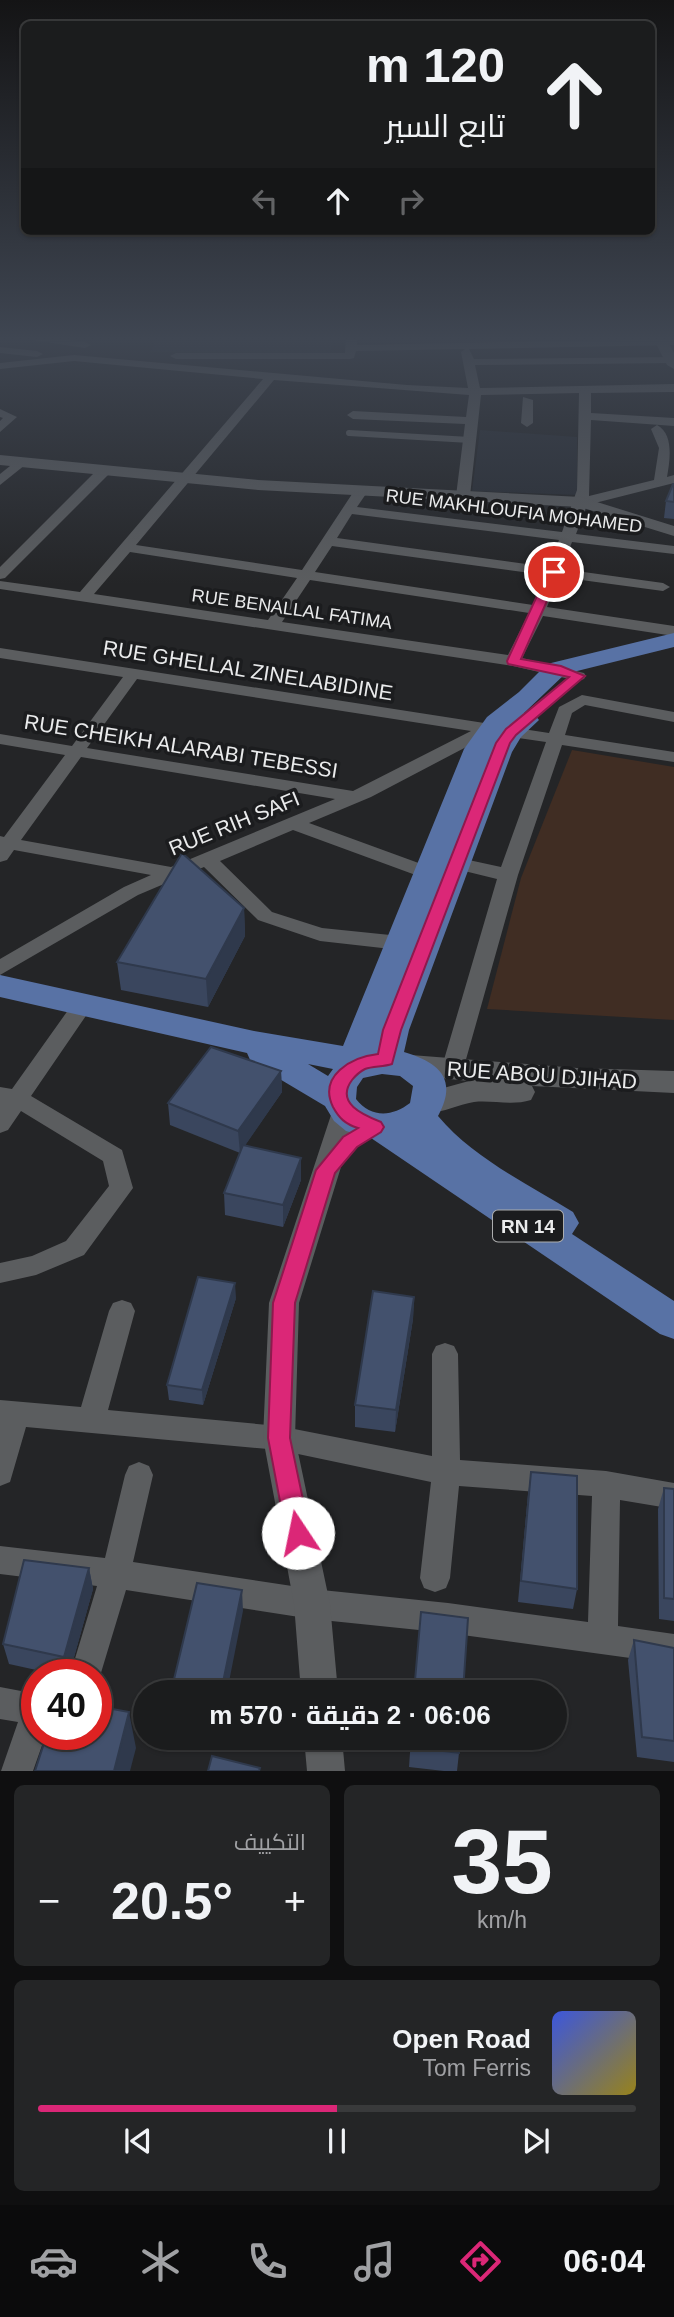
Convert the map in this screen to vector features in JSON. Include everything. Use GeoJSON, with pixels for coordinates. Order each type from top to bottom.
{"type":"FeatureCollection","features":[{"type":"Feature","properties":{"kind":"main road"},"geometry":{"type":"LineString","coordinates":[[367,1087],[428,1083],[431,1093],[424,1110],[396,1127],[367,1087],[400,943],[477,749],[567,672],[588,659],[674,640]]}},
{"type":"Feature","properties":{"kind":"main road"},"geometry":{"type":"LineString","coordinates":[[567,672],[599,669],[674,652]]}},
{"type":"Feature","properties":{"kind":"main road"},"geometry":{"type":"LineString","coordinates":[[367,1087],[392,1030],[499,752],[500,730]]}},
{"type":"Feature","properties":{"kind":"main road","name":"RN 14"},"geometry":{"type":"LineString","coordinates":[[0,986],[221,1035],[281,1063],[367,1087],[674,1322]]}},
{"type":"Feature","properties":{"kind":"main road","name":"RUE ABOU DJIHAD"},"geometry":{"type":"LineString","coordinates":[[367,1087],[452,1070],[612,1081],[674,1082]]}},
{"type":"Feature","properties":{"kind":"main road","name":"RUE ABOU DJIHAD"},"geometry":{"type":"LineString","coordinates":[[424,1110],[459,1093],[491,1090],[585,1096],[674,1096]]}},
{"type":"Feature","properties":{"kind":"main road","name":"RN 14"},"geometry":{"type":"LineString","coordinates":[[424,1110],[428,1130],[451,1150],[674,1298]]}},
{"type":"Feature","properties":{"kind":"street"},"geometry":{"type":"LineString","coordinates":[[83,598],[235,419]]}},
{"type":"Feature","properties":{"kind":"street"},"geometry":{"type":"LineString","coordinates":[[426,419],[471,421],[463,496]]}},
{"type":"Feature","properties":{"kind":"street"},"geometry":{"type":"LineString","coordinates":[[526,419],[527,423]]}},
{"type":"Feature","properties":{"kind":"street"},"geometry":{"type":"LineString","coordinates":[[513,661],[539,608],[581,502],[584,490],[584,419]]}},
{"type":"Feature","properties":{"kind":"street"},"geometry":{"type":"LineString","coordinates":[[624,419],[674,422]]}},
{"type":"Feature","properties":{"kind":"street"},"geometry":{"type":"LineString","coordinates":[[657,429],[665,448],[660,483]]}},
{"type":"Feature","properties":{"kind":"street"},"geometry":{"type":"LineString","coordinates":[[0,460],[362,491],[581,502],[674,531]]}},
{"type":"Feature","properties":{"kind":"street"},"geometry":{"type":"LineString","coordinates":[[0,481],[20,462]]}},
{"type":"Feature","properties":{"kind":"street"},"geometry":{"type":"LineString","coordinates":[[0,575],[104,471]]}},
{"type":"Feature","properties":{"kind":"street"},"geometry":{"type":"LineString","coordinates":[[581,502],[674,479]]}},
{"type":"Feature","properties":{"kind":"street"},"geometry":{"type":"LineString","coordinates":[[272,625],[362,491]]}},
{"type":"Feature","properties":{"kind":"street","name":"RUE MAKHLOUFIA MOHAMED"},"geometry":{"type":"LineString","coordinates":[[349,510],[674,550]]}},
{"type":"Feature","properties":{"kind":"street"},"geometry":{"type":"LineString","coordinates":[[328,541],[663,587]]}},
{"type":"Feature","properties":{"kind":"street"},"geometry":{"type":"LineString","coordinates":[[125,547],[539,608],[674,631]]}},
{"type":"Feature","properties":{"kind":"street","name":"RUE BENALLAL FATIMA"},"geometry":{"type":"LineString","coordinates":[[0,585],[513,661],[567,672]]}},
{"type":"Feature","properties":{"kind":"street","name":"RUE GHELLAL ZINELABIDINE"},"geometry":{"type":"LineString","coordinates":[[0,653],[674,757]]}},
{"type":"Feature","properties":{"kind":"street"},"geometry":{"type":"LineString","coordinates":[[132,674],[3,847],[171,873]]}},
{"type":"Feature","properties":{"kind":"street"},"geometry":{"type":"LineString","coordinates":[[452,1070],[508,875],[565,711],[582,700],[674,716]]}},
{"type":"Feature","properties":{"kind":"street","name":"RUE RIH SAFI"},"geometry":{"type":"LineString","coordinates":[[0,968],[131,891],[355,797],[500,730]]}},
{"type":"Feature","properties":{"kind":"street","name":"RUE CHEIKH ALARABI TEBESSI"},"geometry":{"type":"LineString","coordinates":[[0,739],[355,797]]}},
{"type":"Feature","properties":{"kind":"street"},"geometry":{"type":"LineString","coordinates":[[292,823],[428,873]]}},
{"type":"Feature","properties":{"kind":"street"},"geometry":{"type":"LineString","coordinates":[[207,859],[265,916],[320,934],[400,943]]}},
{"type":"Feature","properties":{"kind":"street"},"geometry":{"type":"LineString","coordinates":[[455,863],[508,875]]}},
{"type":"Feature","properties":{"kind":"street"},"geometry":{"type":"LineString","coordinates":[[0,1124],[10,1097],[83,1004]]}},
{"type":"Feature","properties":{"kind":"street"},"geometry":{"type":"LineString","coordinates":[[318,1680],[312,1604],[279,1438],[284,1303],[326,1170],[350,1142],[367,1087]]}},
{"type":"Feature","properties":{"kind":"street"},"geometry":{"type":"LineString","coordinates":[[0,1273],[36,1265],[75,1248],[121,1188],[114,1156],[10,1097]]}},
{"type":"Feature","properties":{"kind":"street"},"geometry":{"type":"LineString","coordinates":[[91,1420],[122,1311]]}},
{"type":"Feature","properties":{"kind":"street"},"geometry":{"type":"LineString","coordinates":[[436,1577],[446,1472],[445,1354]]}},
{"type":"Feature","properties":{"kind":"street"},"geometry":{"type":"LineString","coordinates":[[0,1473],[8,1412],[279,1438],[446,1472],[606,1483],[674,1496]]}},
{"type":"Feature","properties":{"kind":"street"},"geometry":{"type":"LineString","coordinates":[[91,1659],[116,1574],[139,1475]]}},
{"type":"Feature","properties":{"kind":"street"},"geometry":{"type":"LineString","coordinates":[[603,1639],[606,1483]]}},
{"type":"Feature","properties":{"kind":"street"},"geometry":{"type":"LineString","coordinates":[[0,1560],[116,1574],[312,1604],[674,1649]]}},
{"type":"Feature","properties":{"kind":"street"},"geometry":{"type":"LineString","coordinates":[[0,1703],[21,1708]]}},
{"type":"Feature","properties":{"kind":"street"},"geometry":{"type":"LineString","coordinates":[[16,1771],[23,1750]]}},
{"type":"Feature","properties":{"kind":"street"},"geometry":{"type":"LineString","coordinates":[[324,1750],[326,1771]]}},
{"type":"Feature","properties":{"kind":"lane"},"geometry":{"type":"LineString","coordinates":[[391,435],[395,419]]}},
{"type":"Feature","properties":{"kind":"lane"},"geometry":{"type":"LineString","coordinates":[[349,433],[470,440]]}},
{"type":"Feature","properties":{"kind":"shaded area"},"geometry":{"type":"Polygon","coordinates":[[[480,430],[577,437],[577,495],[472,491],[480,430]]]}},
{"type":"Feature","properties":{"kind":"shaded area"},"geometry":{"type":"Polygon","coordinates":[[[572,750],[674,767],[674,1020],[487,1009],[521,878],[572,750]]]}},
{"type":"Feature","properties":{"kind":"building"},"geometry":{"type":"Polygon","coordinates":[[[673,484],[674,502],[666,501],[673,484]]]}},
{"type":"Feature","properties":{"kind":"building"},"geometry":{"type":"Polygon","coordinates":[[[182,853],[244,908],[206,979],[117,962],[182,853]]]}},
{"type":"Feature","properties":{"kind":"building"},"geometry":{"type":"Polygon","coordinates":[[[211,1047],[281,1071],[238,1131],[168,1103],[211,1047]]]}},
{"type":"Feature","properties":{"kind":"building"},"geometry":{"type":"Polygon","coordinates":[[[243,1145],[301,1158],[283,1205],[224,1193],[243,1145]]]}},
{"type":"Feature","properties":{"kind":"building"},"geometry":{"type":"Polygon","coordinates":[[[198,1277],[235,1283],[202,1390],[167,1385],[198,1277]]]}},
{"type":"Feature","properties":{"kind":"building"},"geometry":{"type":"Polygon","coordinates":[[[373,1291],[414,1297],[396,1410],[355,1405],[373,1291]]]}},
{"type":"Feature","properties":{"kind":"building"},"geometry":{"type":"Polygon","coordinates":[[[531,1472],[577,1476],[577,1589],[521,1581],[531,1472]]]}},
{"type":"Feature","properties":{"kind":"building"},"geometry":{"type":"Polygon","coordinates":[[[664,1488],[674,1489],[674,1599],[664,1598],[664,1488]]]}},
{"type":"Feature","properties":{"kind":"building"},"geometry":{"type":"Polygon","coordinates":[[[24,1560],[89,1568],[64,1657],[3,1644],[24,1560]]]}},
{"type":"Feature","properties":{"kind":"building"},"geometry":{"type":"Polygon","coordinates":[[[197,1583],[242,1590],[223,1680],[174,1680],[197,1583]]]}},
{"type":"Feature","properties":{"kind":"building"},"geometry":{"type":"Polygon","coordinates":[[[421,1612],[468,1618],[464,1680],[415,1680],[421,1612]]]}},
{"type":"Feature","properties":{"kind":"building"},"geometry":{"type":"Polygon","coordinates":[[[634,1640],[674,1648],[674,1741],[642,1737],[634,1640]]]}},
{"type":"Feature","properties":{"kind":"building"},"geometry":{"type":"Polygon","coordinates":[[[112,1709],[129,1712],[114,1771],[35,1771],[42,1750],[112,1750],[112,1709]]]}},
{"type":"Feature","properties":{"kind":"building"},"geometry":{"type":"Polygon","coordinates":[[[434,1750],[459,1750],[459,1753],[434,1750]]]}},
{"type":"Feature","properties":{"kind":"building"},"geometry":{"type":"Polygon","coordinates":[[[212,1756],[260,1768],[259,1771],[208,1771],[212,1756]]]}},
{"type":"Feature","properties":{"kind":"route"},"geometry":{"type":"LineString","coordinates":[[298,1533],[279,1438],[284,1303],[326,1170],[350,1142],[374,1127],[345,1112],[337,1097],[338,1086],[342,1077],[363,1062],[386,1059],[392,1030],[503,743],[511,732],[578,676],[513,661],[554,572]]}}]}
